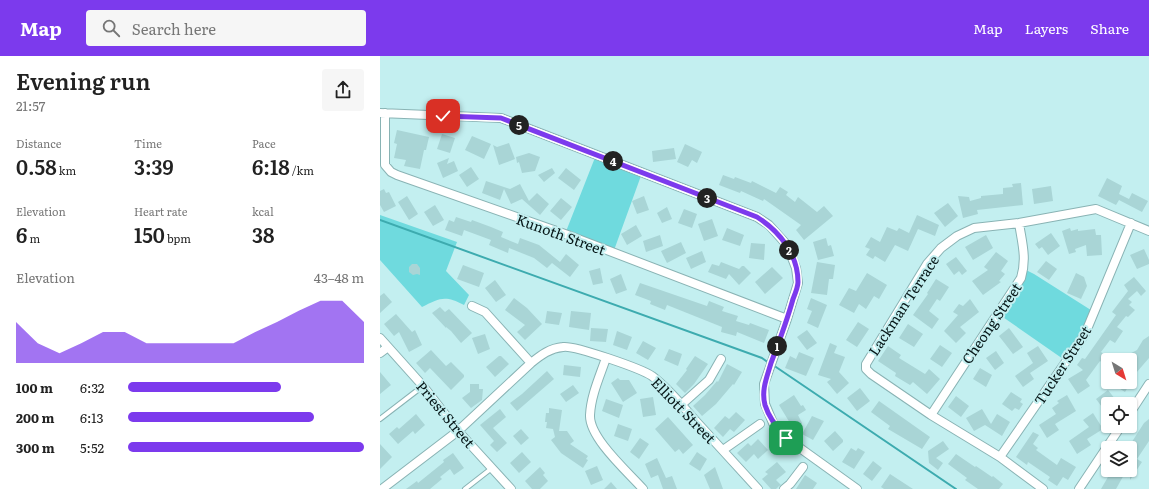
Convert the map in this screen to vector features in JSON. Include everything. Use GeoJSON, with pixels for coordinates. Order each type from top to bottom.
{"type":"FeatureCollection","features":[{"type":"Feature","properties":{"kind":"street"},"geometry":{"type":"LineString","coordinates":[[383,113],[501,118],[757,217],[769,225],[787,245],[796,268],[798,283],[764,384],[765,404],[773,423],[786,438],[857,489]]}},
{"type":"Feature","properties":{"kind":"street","name":"Kunoth Street"},"geometry":{"type":"LineString","coordinates":[[383,113],[385,165],[391,172],[565,234],[787,319]]}},
{"type":"Feature","properties":{"kind":"street","name":"Lackman Terrace"},"geometry":{"type":"LineString","coordinates":[[1043,489],[1000,457],[931,414],[866,370],[866,364],[927,264],[941,248],[957,236],[974,228],[1019,223],[1096,209],[1149,231]]}},
{"type":"Feature","properties":{"kind":"street","name":"Cheong Street"},"geometry":{"type":"LineString","coordinates":[[931,414],[1021,278],[1025,258],[1019,223]]}},
{"type":"Feature","properties":{"kind":"street","name":"Tucker Street"},"geometry":{"type":"LineString","coordinates":[[1000,457],[1085,334],[1131,223]]}},
{"type":"Feature","properties":{"kind":"street"},"geometry":{"type":"LineString","coordinates":[[472,306],[485,312],[531,363]]}},
{"type":"Feature","properties":{"kind":"street","name":"Priest Street"},"geometry":{"type":"LineString","coordinates":[[380,338],[422,386],[458,431],[511,489]]}},
{"type":"Feature","properties":{"kind":"street","name":"Elliott Street"},"geometry":{"type":"LineString","coordinates":[[382,489],[458,431],[531,363],[551,349],[571,346],[650,375],[668,390],[758,489]]}},
{"type":"Feature","properties":{"kind":"street"},"geometry":{"type":"LineString","coordinates":[[380,353],[388,347]]}},
{"type":"Feature","properties":{"kind":"street"},"geometry":{"type":"LineString","coordinates":[[606,358],[592,401],[590,416],[592,428],[599,440],[643,489]]}},
{"type":"Feature","properties":{"kind":"street"},"geometry":{"type":"LineString","coordinates":[[682,405],[709,380],[721,359]]}},
{"type":"Feature","properties":{"kind":"street"},"geometry":{"type":"LineString","coordinates":[[1137,402],[1148,387]]}},
{"type":"Feature","properties":{"kind":"street"},"geometry":{"type":"LineString","coordinates":[[722,450],[760,424]]}},
{"type":"Feature","properties":{"kind":"street"},"geometry":{"type":"LineString","coordinates":[[1079,489],[1116,433]]}},
{"type":"Feature","properties":{"kind":"street"},"geometry":{"type":"LineString","coordinates":[[784,489],[790,484],[803,467]]}},
{"type":"Feature","properties":{"kind":"lane"},"geometry":{"type":"LineString","coordinates":[[380,419],[422,386]]}},
{"type":"Feature","properties":{"kind":"lane"},"geometry":{"type":"LineString","coordinates":[[465,489],[492,468]]}},
{"type":"Feature","properties":{"kind":"shaded area"},"geometry":{"type":"Polygon","coordinates":[[[596,155],[642,173],[613,253],[565,234],[596,155]]]}},
{"type":"Feature","properties":{"kind":"shaded area"},"geometry":{"type":"Polygon","coordinates":[[[380,215],[457,242],[446,271],[469,295],[464,305],[452,300],[443,299],[433,301],[422,307],[380,260],[380,215]]]}},
{"type":"Feature","properties":{"kind":"shaded area"},"geometry":{"type":"Polygon","coordinates":[[[1024,269],[1094,312],[1066,361],[997,313],[1024,269]]]}},
{"type":"Feature","properties":{"kind":"building"},"geometry":{"type":"Polygon","coordinates":[[[397,130],[429,137],[426,150],[424,150],[420,169],[404,166],[406,160],[394,158],[397,144],[394,143],[397,130]]]}},
{"type":"Feature","properties":{"kind":"building"},"geometry":{"type":"Polygon","coordinates":[[[442,134],[455,138],[450,153],[437,149],[442,134]]]}},
{"type":"Feature","properties":{"kind":"building"},"geometry":{"type":"Polygon","coordinates":[[[472,136],[491,144],[484,159],[465,150],[472,136]]]}},
{"type":"Feature","properties":{"kind":"building"},"geometry":{"type":"Polygon","coordinates":[[[509,143],[515,159],[499,165],[493,145],[497,147],[509,143]]]}},
{"type":"Feature","properties":{"kind":"building"},"geometry":{"type":"Polygon","coordinates":[[[685,144],[702,152],[697,163],[692,160],[688,167],[677,162],[685,144]]]}},
{"type":"Feature","properties":{"kind":"building"},"geometry":{"type":"Polygon","coordinates":[[[674,148],[676,159],[653,162],[652,151],[674,148]]]}},
{"type":"Feature","properties":{"kind":"building"},"geometry":{"type":"Polygon","coordinates":[[[529,153],[540,157],[535,171],[522,173],[516,157],[529,153]]]}},
{"type":"Feature","properties":{"kind":"building"},"geometry":{"type":"Polygon","coordinates":[[[449,158],[447,164],[454,161],[458,171],[443,178],[437,163],[449,158]]]}},
{"type":"Feature","properties":{"kind":"building"},"geometry":{"type":"Polygon","coordinates":[[[471,167],[479,179],[467,187],[459,175],[471,167]]]}},
{"type":"Feature","properties":{"kind":"building"},"geometry":{"type":"Polygon","coordinates":[[[552,168],[555,173],[544,182],[538,175],[552,168]]]}},
{"type":"Feature","properties":{"kind":"building"},"geometry":{"type":"Polygon","coordinates":[[[566,168],[581,180],[574,190],[558,178],[566,168]]]}},
{"type":"Feature","properties":{"kind":"building"},"geometry":{"type":"Polygon","coordinates":[[[723,175],[734,179],[735,177],[751,183],[752,181],[776,193],[780,187],[788,192],[786,195],[795,202],[798,197],[817,212],[824,206],[833,216],[804,240],[796,230],[801,225],[764,199],[763,201],[741,191],[740,193],[719,185],[723,175]]]}},
{"type":"Feature","properties":{"kind":"building"},"geometry":{"type":"Polygon","coordinates":[[[1107,178],[1122,186],[1119,194],[1129,199],[1132,193],[1148,201],[1142,212],[1119,200],[1116,205],[1098,196],[1107,178]]]}},
{"type":"Feature","properties":{"kind":"building"},"geometry":{"type":"Polygon","coordinates":[[[486,181],[510,189],[520,184],[529,201],[537,193],[549,204],[540,215],[522,199],[511,204],[504,189],[500,200],[482,193],[486,181]]]}},
{"type":"Feature","properties":{"kind":"building"},"geometry":{"type":"Polygon","coordinates":[[[1021,183],[1023,205],[977,210],[978,214],[963,218],[958,196],[969,197],[970,201],[981,198],[981,196],[1003,194],[1003,188],[1013,187],[1012,184],[1021,183]]]}},
{"type":"Feature","properties":{"kind":"building"},"geometry":{"type":"Polygon","coordinates":[[[1051,186],[1053,201],[1034,204],[1032,189],[1051,186]]]}},
{"type":"Feature","properties":{"kind":"building"},"geometry":{"type":"Polygon","coordinates":[[[384,189],[386,193],[389,192],[396,206],[384,212],[380,205],[380,191],[384,189]]]}},
{"type":"Feature","properties":{"kind":"building"},"geometry":{"type":"Polygon","coordinates":[[[407,196],[418,214],[409,220],[398,202],[407,196]]]}},
{"type":"Feature","properties":{"kind":"building"},"geometry":{"type":"Polygon","coordinates":[[[644,196],[649,210],[637,214],[632,201],[644,196]]]}},
{"type":"Feature","properties":{"kind":"building"},"geometry":{"type":"Polygon","coordinates":[[[561,198],[572,207],[561,220],[550,211],[561,198]]]}},
{"type":"Feature","properties":{"kind":"building"},"geometry":{"type":"Polygon","coordinates":[[[948,203],[958,216],[945,227],[934,213],[948,203]]]}},
{"type":"Feature","properties":{"kind":"building"},"geometry":{"type":"Polygon","coordinates":[[[435,205],[444,220],[433,226],[424,212],[435,205]]]}},
{"type":"Feature","properties":{"kind":"building"},"geometry":{"type":"Polygon","coordinates":[[[667,207],[672,219],[662,223],[657,213],[667,207]]]}},
{"type":"Feature","properties":{"kind":"building"},"geometry":{"type":"Polygon","coordinates":[[[684,209],[697,214],[692,228],[678,223],[684,209]]]}},
{"type":"Feature","properties":{"kind":"building"},"geometry":{"type":"Polygon","coordinates":[[[917,215],[939,225],[935,236],[918,229],[908,251],[895,245],[885,262],[875,256],[873,259],[866,255],[870,249],[865,247],[871,237],[880,242],[887,227],[897,231],[899,228],[909,233],[917,215]]]}},
{"type":"Feature","properties":{"kind":"building"},"geometry":{"type":"Polygon","coordinates":[[[456,217],[471,222],[472,220],[503,232],[501,237],[518,244],[520,238],[539,245],[560,262],[566,254],[579,265],[570,277],[552,263],[547,268],[534,258],[509,248],[508,253],[489,245],[491,240],[464,230],[462,236],[445,230],[449,220],[454,222],[456,217]]]}},
{"type":"Feature","properties":{"kind":"building"},"geometry":{"type":"Polygon","coordinates":[[[712,219],[718,236],[704,241],[698,224],[712,219]]]}},
{"type":"Feature","properties":{"kind":"building"},"geometry":{"type":"Polygon","coordinates":[[[636,225],[642,236],[627,245],[621,234],[636,225]]]}},
{"type":"Feature","properties":{"kind":"building"},"geometry":{"type":"Polygon","coordinates":[[[727,228],[744,235],[740,246],[722,240],[727,228]]]}},
{"type":"Feature","properties":{"kind":"building"},"geometry":{"type":"Polygon","coordinates":[[[1070,228],[1071,231],[1078,229],[1078,231],[1095,229],[1096,235],[1101,235],[1102,255],[1087,256],[1086,245],[1075,249],[1076,252],[1069,254],[1062,231],[1070,228]]]}},
{"type":"Feature","properties":{"kind":"building"},"geometry":{"type":"Polygon","coordinates":[[[1051,233],[1060,246],[1048,255],[1042,247],[1039,249],[1035,244],[1051,233]]]}},
{"type":"Feature","properties":{"kind":"building"},"geometry":{"type":"Polygon","coordinates":[[[660,235],[663,246],[646,252],[643,241],[660,235]]]}},
{"type":"Feature","properties":{"kind":"building"},"geometry":{"type":"Polygon","coordinates":[[[986,235],[993,248],[973,260],[965,247],[986,235]]]}},
{"type":"Feature","properties":{"kind":"building"},"geometry":{"type":"Polygon","coordinates":[[[826,238],[828,246],[831,245],[834,256],[818,260],[813,242],[826,238]]]}},
{"type":"Feature","properties":{"kind":"building"},"geometry":{"type":"Polygon","coordinates":[[[681,242],[686,253],[667,263],[661,251],[681,242]]]}},
{"type":"Feature","properties":{"kind":"building"},"geometry":{"type":"Polygon","coordinates":[[[751,243],[765,244],[764,260],[749,258],[751,243]]]}},
{"type":"Feature","properties":{"kind":"building"},"geometry":{"type":"Polygon","coordinates":[[[1144,249],[1149,260],[1149,264],[1137,269],[1130,255],[1144,249]]]}},
{"type":"Feature","properties":{"kind":"building"},"geometry":{"type":"Polygon","coordinates":[[[702,251],[706,262],[691,269],[686,258],[702,251]]]}},
{"type":"Feature","properties":{"kind":"building"},"geometry":{"type":"Polygon","coordinates":[[[996,252],[1008,261],[1001,271],[1005,274],[999,281],[1001,282],[983,295],[972,281],[988,270],[984,267],[996,252]]]}},
{"type":"Feature","properties":{"kind":"building"},"geometry":{"type":"Polygon","coordinates":[[[956,257],[967,271],[962,275],[959,271],[954,275],[946,264],[956,257]]]}},
{"type":"Feature","properties":{"kind":"building"},"geometry":{"type":"Polygon","coordinates":[[[1046,261],[1057,269],[1049,280],[1037,272],[1046,261]]]}},
{"type":"Feature","properties":{"kind":"building"},"geometry":{"type":"Polygon","coordinates":[[[721,262],[739,269],[744,266],[751,273],[739,285],[729,274],[726,279],[708,272],[712,264],[719,266],[721,262]]]}},
{"type":"Feature","properties":{"kind":"building"},"geometry":{"type":"Polygon","coordinates":[[[817,262],[835,265],[833,279],[829,279],[827,295],[811,293],[817,262]]]}},
{"type":"Feature","properties":{"kind":"building"},"geometry":{"type":"Polygon","coordinates":[[[412,264],[417,264],[420,268],[420,275],[413,275],[409,272],[409,267],[412,264]]]}},
{"type":"Feature","properties":{"kind":"building"},"geometry":{"type":"Polygon","coordinates":[[[463,265],[484,273],[479,287],[457,279],[463,265]]]}},
{"type":"Feature","properties":{"kind":"building"},"geometry":{"type":"Polygon","coordinates":[[[772,267],[783,278],[765,294],[755,282],[772,267]]]}},
{"type":"Feature","properties":{"kind":"building"},"geometry":{"type":"Polygon","coordinates":[[[600,268],[603,283],[593,285],[589,271],[600,268]]]}},
{"type":"Feature","properties":{"kind":"building"},"geometry":{"type":"Polygon","coordinates":[[[867,273],[887,285],[879,299],[874,296],[866,309],[859,304],[854,313],[839,305],[849,288],[856,291],[867,273]]]}},
{"type":"Feature","properties":{"kind":"building"},"geometry":{"type":"Polygon","coordinates":[[[1076,273],[1084,277],[1087,286],[1081,299],[1067,293],[1076,273]]]}},
{"type":"Feature","properties":{"kind":"building"},"geometry":{"type":"Polygon","coordinates":[[[621,274],[627,290],[616,294],[610,279],[621,274]]]}},
{"type":"Feature","properties":{"kind":"building"},"geometry":{"type":"Polygon","coordinates":[[[1134,277],[1146,291],[1141,296],[1137,291],[1128,299],[1132,302],[1129,305],[1135,310],[1128,317],[1126,316],[1117,327],[1123,331],[1115,343],[1110,340],[1101,352],[1102,353],[1101,353],[1101,362],[1100,361],[1086,380],[1090,386],[1078,394],[1068,379],[1083,370],[1077,365],[1082,358],[1085,359],[1116,315],[1112,312],[1128,291],[1124,285],[1134,277]]]}},
{"type":"Feature","properties":{"kind":"building"},"geometry":{"type":"Polygon","coordinates":[[[936,279],[949,287],[940,301],[937,299],[929,311],[939,319],[932,329],[913,315],[928,294],[927,293],[936,279]]]}},
{"type":"Feature","properties":{"kind":"building"},"geometry":{"type":"Polygon","coordinates":[[[495,280],[506,295],[496,302],[485,288],[495,280]]]}},
{"type":"Feature","properties":{"kind":"building"},"geometry":{"type":"Polygon","coordinates":[[[640,283],[707,306],[709,301],[724,307],[722,311],[738,316],[736,321],[749,325],[750,323],[769,330],[764,343],[737,332],[736,336],[721,332],[722,327],[667,305],[665,310],[650,304],[651,301],[635,295],[640,283]]]}},
{"type":"Feature","properties":{"kind":"building"},"geometry":{"type":"Polygon","coordinates":[[[384,293],[392,302],[380,313],[380,296],[384,293]]]}},
{"type":"Feature","properties":{"kind":"building"},"geometry":{"type":"Polygon","coordinates":[[[514,298],[527,308],[542,324],[525,340],[517,332],[525,325],[505,310],[514,298]]]}},
{"type":"Feature","properties":{"kind":"building"},"geometry":{"type":"Polygon","coordinates":[[[811,298],[827,305],[818,328],[807,323],[812,311],[807,309],[811,298]]]}},
{"type":"Feature","properties":{"kind":"building"},"geometry":{"type":"Polygon","coordinates":[[[970,299],[979,312],[960,327],[966,333],[956,343],[944,331],[958,315],[953,312],[959,304],[963,306],[970,299]]]}},
{"type":"Feature","properties":{"kind":"building"},"geometry":{"type":"Polygon","coordinates":[[[440,307],[445,312],[449,309],[472,333],[461,343],[432,313],[440,307]]]}},
{"type":"Feature","properties":{"kind":"building"},"geometry":{"type":"Polygon","coordinates":[[[547,311],[562,313],[559,325],[545,323],[547,311]]]}},
{"type":"Feature","properties":{"kind":"building"},"geometry":{"type":"Polygon","coordinates":[[[571,311],[591,313],[589,330],[569,327],[571,311]]]}},
{"type":"Feature","properties":{"kind":"building"},"geometry":{"type":"Polygon","coordinates":[[[396,314],[412,332],[415,330],[422,345],[409,352],[399,332],[394,336],[384,324],[396,314]]]}},
{"type":"Feature","properties":{"kind":"building"},"geometry":{"type":"Polygon","coordinates":[[[858,322],[869,329],[857,347],[846,340],[858,322]]]}},
{"type":"Feature","properties":{"kind":"building"},"geometry":{"type":"Polygon","coordinates":[[[908,324],[923,334],[914,347],[899,338],[908,324]]]}},
{"type":"Feature","properties":{"kind":"building"},"geometry":{"type":"Polygon","coordinates":[[[591,328],[608,329],[606,342],[590,341],[591,328]]]}},
{"type":"Feature","properties":{"kind":"building"},"geometry":{"type":"Polygon","coordinates":[[[1009,328],[1023,347],[1013,354],[999,336],[1009,328]]]}},
{"type":"Feature","properties":{"kind":"building"},"geometry":{"type":"Polygon","coordinates":[[[807,330],[817,343],[807,350],[797,337],[807,330]]]}},
{"type":"Feature","properties":{"kind":"building"},"geometry":{"type":"Polygon","coordinates":[[[617,331],[632,337],[627,350],[613,345],[617,331]]]}},
{"type":"Feature","properties":{"kind":"building"},"geometry":{"type":"Polygon","coordinates":[[[485,334],[490,349],[478,354],[472,338],[485,334]]]}},
{"type":"Feature","properties":{"kind":"building"},"geometry":{"type":"Polygon","coordinates":[[[1149,336],[1149,358],[1137,372],[1137,353],[1131,353],[1137,350],[1143,340],[1149,336]]]}},
{"type":"Feature","properties":{"kind":"building"},"geometry":{"type":"Polygon","coordinates":[[[643,341],[656,348],[648,360],[636,353],[643,341]]]}},
{"type":"Feature","properties":{"kind":"building"},"geometry":{"type":"Polygon","coordinates":[[[830,343],[837,346],[834,353],[845,357],[839,372],[849,383],[837,394],[827,382],[831,379],[818,375],[830,343]]]}},
{"type":"Feature","properties":{"kind":"building"},"geometry":{"type":"Polygon","coordinates":[[[940,345],[952,353],[942,367],[930,359],[940,345]]]}},
{"type":"Feature","properties":{"kind":"building"},"geometry":{"type":"Polygon","coordinates":[[[888,346],[901,355],[899,358],[925,374],[929,369],[940,379],[927,394],[913,382],[910,385],[895,376],[896,373],[878,361],[888,346]]]}},
{"type":"Feature","properties":{"kind":"building"},"geometry":{"type":"Polygon","coordinates":[[[1038,346],[1048,361],[1030,373],[1034,379],[1023,387],[1015,376],[1033,363],[1027,353],[1038,346]]]}},
{"type":"Feature","properties":{"kind":"building"},"geometry":{"type":"Polygon","coordinates":[[[669,349],[682,354],[678,366],[664,360],[669,349]]]}},
{"type":"Feature","properties":{"kind":"building"},"geometry":{"type":"Polygon","coordinates":[[[431,350],[446,366],[451,362],[464,375],[464,377],[451,390],[430,368],[425,373],[416,363],[431,350]]]}},
{"type":"Feature","properties":{"kind":"building"},"geometry":{"type":"Polygon","coordinates":[[[996,351],[1004,363],[995,370],[986,358],[996,351]]]}},
{"type":"Feature","properties":{"kind":"building"},"geometry":{"type":"Polygon","coordinates":[[[799,352],[814,358],[806,376],[785,368],[790,356],[796,359],[799,352]]]}},
{"type":"Feature","properties":{"kind":"building"},"geometry":{"type":"Polygon","coordinates":[[[501,356],[509,364],[495,377],[486,367],[501,356]]]}},
{"type":"Feature","properties":{"kind":"building"},"geometry":{"type":"Polygon","coordinates":[[[695,356],[708,364],[694,384],[685,393],[676,384],[687,370],[686,369],[695,356]]]}},
{"type":"Feature","properties":{"kind":"building"},"geometry":{"type":"Polygon","coordinates":[[[727,364],[742,372],[734,385],[733,384],[716,404],[702,416],[693,406],[717,381],[718,382],[727,364]]]}},
{"type":"Feature","properties":{"kind":"building"},"geometry":{"type":"Polygon","coordinates":[[[564,365],[581,367],[580,377],[563,375],[564,365]]]}},
{"type":"Feature","properties":{"kind":"building"},"geometry":{"type":"Polygon","coordinates":[[[980,368],[992,375],[986,387],[973,379],[980,368]]]}},
{"type":"Feature","properties":{"kind":"building"},"geometry":{"type":"Polygon","coordinates":[[[547,371],[554,379],[517,411],[510,403],[547,371]]]}},
{"type":"Feature","properties":{"kind":"building"},"geometry":{"type":"Polygon","coordinates":[[[380,372],[391,385],[380,394],[380,372]]]}},
{"type":"Feature","properties":{"kind":"building"},"geometry":{"type":"Polygon","coordinates":[[[618,378],[620,380],[629,380],[637,393],[623,402],[611,383],[618,378]]]}},
{"type":"Feature","properties":{"kind":"building"},"geometry":{"type":"Polygon","coordinates":[[[470,384],[479,384],[479,389],[483,389],[482,400],[471,408],[462,398],[470,392],[470,384]]]}},
{"type":"Feature","properties":{"kind":"building"},"geometry":{"type":"Polygon","coordinates":[[[573,385],[579,393],[566,402],[560,394],[573,385]]]}},
{"type":"Feature","properties":{"kind":"building"},"geometry":{"type":"Polygon","coordinates":[[[860,388],[870,401],[857,411],[847,398],[860,388]]]}},
{"type":"Feature","properties":{"kind":"building"},"geometry":{"type":"Polygon","coordinates":[[[1108,390],[1114,397],[1101,397],[1101,406],[1096,399],[1108,390]]]}},
{"type":"Feature","properties":{"kind":"building"},"geometry":{"type":"Polygon","coordinates":[[[1011,392],[1022,399],[1020,402],[1023,404],[1019,410],[1015,408],[1012,411],[1002,404],[1011,392]]]}},
{"type":"Feature","properties":{"kind":"building"},"geometry":{"type":"Polygon","coordinates":[[[794,395],[801,406],[803,405],[806,410],[798,415],[802,423],[793,428],[779,405],[794,395]]]}},
{"type":"Feature","properties":{"kind":"building"},"geometry":{"type":"Polygon","coordinates":[[[1067,395],[1076,411],[1055,424],[1059,430],[1047,438],[1039,425],[1056,414],[1052,408],[1059,403],[1057,401],[1067,395]]]}},
{"type":"Feature","properties":{"kind":"building"},"geometry":{"type":"Polygon","coordinates":[[[956,396],[969,406],[961,417],[948,407],[956,396]]]}},
{"type":"Feature","properties":{"kind":"building"},"geometry":{"type":"Polygon","coordinates":[[[653,397],[656,415],[643,417],[640,399],[653,397]]]}},
{"type":"Feature","properties":{"kind":"building"},"geometry":{"type":"Polygon","coordinates":[[[606,399],[623,405],[619,418],[602,411],[606,399]]]}},
{"type":"Feature","properties":{"kind":"building"},"geometry":{"type":"Polygon","coordinates":[[[879,401],[930,437],[922,449],[888,429],[890,426],[871,412],[879,401]]]}},
{"type":"Feature","properties":{"kind":"building"},"geometry":{"type":"Polygon","coordinates":[[[549,408],[562,410],[559,431],[567,431],[574,441],[570,444],[588,456],[586,459],[588,460],[583,468],[561,453],[551,440],[555,437],[553,429],[546,428],[547,422],[545,422],[546,413],[549,413],[549,408]]]}},
{"type":"Feature","properties":{"kind":"building"},"geometry":{"type":"Polygon","coordinates":[[[500,409],[506,417],[493,428],[507,443],[497,452],[490,445],[494,441],[480,425],[500,409]]]}},
{"type":"Feature","properties":{"kind":"building"},"geometry":{"type":"Polygon","coordinates":[[[982,409],[991,424],[997,414],[1010,422],[1002,436],[985,425],[974,431],[966,418],[982,409]]]}},
{"type":"Feature","properties":{"kind":"building"},"geometry":{"type":"Polygon","coordinates":[[[736,412],[745,420],[734,432],[730,429],[723,437],[714,428],[725,416],[729,419],[736,412]]]}},
{"type":"Feature","properties":{"kind":"building"},"geometry":{"type":"Polygon","coordinates":[[[1093,413],[1101,426],[1101,430],[1087,439],[1091,445],[1077,454],[1069,441],[1089,427],[1083,420],[1093,413]]]}},
{"type":"Feature","properties":{"kind":"building"},"geometry":{"type":"Polygon","coordinates":[[[416,414],[425,425],[415,434],[413,431],[398,444],[389,434],[397,427],[399,429],[416,414]]]}},
{"type":"Feature","properties":{"kind":"building"},"geometry":{"type":"Polygon","coordinates":[[[812,416],[824,421],[813,440],[802,434],[812,416]]]}},
{"type":"Feature","properties":{"kind":"building"},"geometry":{"type":"Polygon","coordinates":[[[668,417],[693,445],[683,454],[679,449],[675,452],[655,429],[668,417]]]}},
{"type":"Feature","properties":{"kind":"building"},"geometry":{"type":"Polygon","coordinates":[[[1149,419],[1149,441],[1137,459],[1137,441],[1132,441],[1144,423],[1149,419]]]}},
{"type":"Feature","properties":{"kind":"building"},"geometry":{"type":"Polygon","coordinates":[[[618,424],[632,429],[628,441],[614,436],[618,424]]]}},
{"type":"Feature","properties":{"kind":"building"},"geometry":{"type":"Polygon","coordinates":[[[521,429],[529,438],[521,445],[513,436],[521,429]]]}},
{"type":"Feature","properties":{"kind":"building"},"geometry":{"type":"Polygon","coordinates":[[[835,431],[843,442],[833,451],[824,441],[835,431]]]}},
{"type":"Feature","properties":{"kind":"building"},"geometry":{"type":"Polygon","coordinates":[[[1033,432],[1039,435],[1033,444],[1038,448],[1036,450],[1057,465],[1061,458],[1076,467],[1068,480],[1063,477],[1057,486],[1048,480],[1050,477],[1028,462],[1027,465],[1016,457],[1033,432]]]}},
{"type":"Feature","properties":{"kind":"building"},"geometry":{"type":"Polygon","coordinates":[[[640,438],[649,444],[639,459],[630,452],[640,438]]]}},
{"type":"Feature","properties":{"kind":"building"},"geometry":{"type":"Polygon","coordinates":[[[758,439],[768,450],[758,459],[754,454],[746,462],[737,453],[748,443],[751,446],[758,439]]]}},
{"type":"Feature","properties":{"kind":"building"},"geometry":{"type":"Polygon","coordinates":[[[943,441],[949,449],[936,458],[943,463],[938,470],[929,463],[928,451],[943,441]]]}},
{"type":"Feature","properties":{"kind":"building"},"geometry":{"type":"Polygon","coordinates":[[[380,444],[392,457],[380,469],[380,444]]]}},
{"type":"Feature","properties":{"kind":"building"},"geometry":{"type":"Polygon","coordinates":[[[851,448],[856,451],[858,448],[865,452],[854,469],[842,462],[851,448]]]}},
{"type":"Feature","properties":{"kind":"building"},"geometry":{"type":"Polygon","coordinates":[[[522,452],[531,462],[519,473],[510,463],[522,452]]]}},
{"type":"Feature","properties":{"kind":"building"},"geometry":{"type":"Polygon","coordinates":[[[697,452],[707,459],[700,471],[689,464],[697,452]]]}},
{"type":"Feature","properties":{"kind":"building"},"geometry":{"type":"Polygon","coordinates":[[[453,453],[464,468],[454,475],[450,469],[440,477],[442,479],[430,489],[406,489],[417,481],[418,483],[453,453]]]}},
{"type":"Feature","properties":{"kind":"building"},"geometry":{"type":"Polygon","coordinates":[[[956,454],[975,467],[976,466],[992,477],[993,476],[1003,484],[999,489],[978,489],[965,480],[967,478],[948,464],[956,454]]]}},
{"type":"Feature","properties":{"kind":"building"},"geometry":{"type":"Polygon","coordinates":[[[657,458],[666,478],[672,476],[677,489],[663,489],[658,475],[651,478],[645,464],[657,458]]]}},
{"type":"Feature","properties":{"kind":"building"},"geometry":{"type":"Polygon","coordinates":[[[1137,459],[1142,462],[1137,470],[1137,459]]]}},
{"type":"Feature","properties":{"kind":"building"},"geometry":{"type":"Polygon","coordinates":[[[873,461],[882,468],[872,481],[863,474],[873,461]]]}},
{"type":"Feature","properties":{"kind":"building"},"geometry":{"type":"Polygon","coordinates":[[[777,462],[786,472],[776,480],[781,485],[776,489],[771,489],[762,479],[768,474],[765,472],[777,462]]]}},
{"type":"Feature","properties":{"kind":"building"},"geometry":{"type":"Polygon","coordinates":[[[597,466],[603,480],[591,485],[585,471],[597,466]]]}},
{"type":"Feature","properties":{"kind":"building"},"geometry":{"type":"Polygon","coordinates":[[[540,467],[545,473],[543,475],[548,481],[540,489],[532,489],[525,481],[540,467]]]}},
{"type":"Feature","properties":{"kind":"building"},"geometry":{"type":"Polygon","coordinates":[[[715,467],[723,489],[710,489],[704,475],[715,467]]]}},
{"type":"Feature","properties":{"kind":"building"},"geometry":{"type":"Polygon","coordinates":[[[890,474],[913,489],[884,489],[881,487],[890,474]]]}},
{"type":"Feature","properties":{"kind":"building"},"geometry":{"type":"Polygon","coordinates":[[[805,475],[817,483],[813,489],[796,489],[805,475]]]}},
{"type":"Feature","properties":{"kind":"building"},"geometry":{"type":"Polygon","coordinates":[[[1108,477],[1123,477],[1116,489],[1101,489],[1108,477]]]}},
{"type":"Feature","properties":{"kind":"building"},"geometry":{"type":"Polygon","coordinates":[[[611,482],[617,489],[604,489],[611,482]]]}},
{"type":"Feature","properties":{"kind":"waterway"},"geometry":{"type":"LineString","coordinates":[[380,220],[762,358],[769,363]]}},
{"type":"Feature","properties":{"kind":"waterway"},"geometry":{"type":"LineString","coordinates":[[773,365],[956,489]]}},
{"type":"Feature","properties":{"kind":"route"},"geometry":{"type":"LineString","coordinates":[[443,116],[501,118],[757,217],[769,225],[787,245],[796,268],[798,283],[764,384],[765,404],[773,423],[786,438]]}}]}
